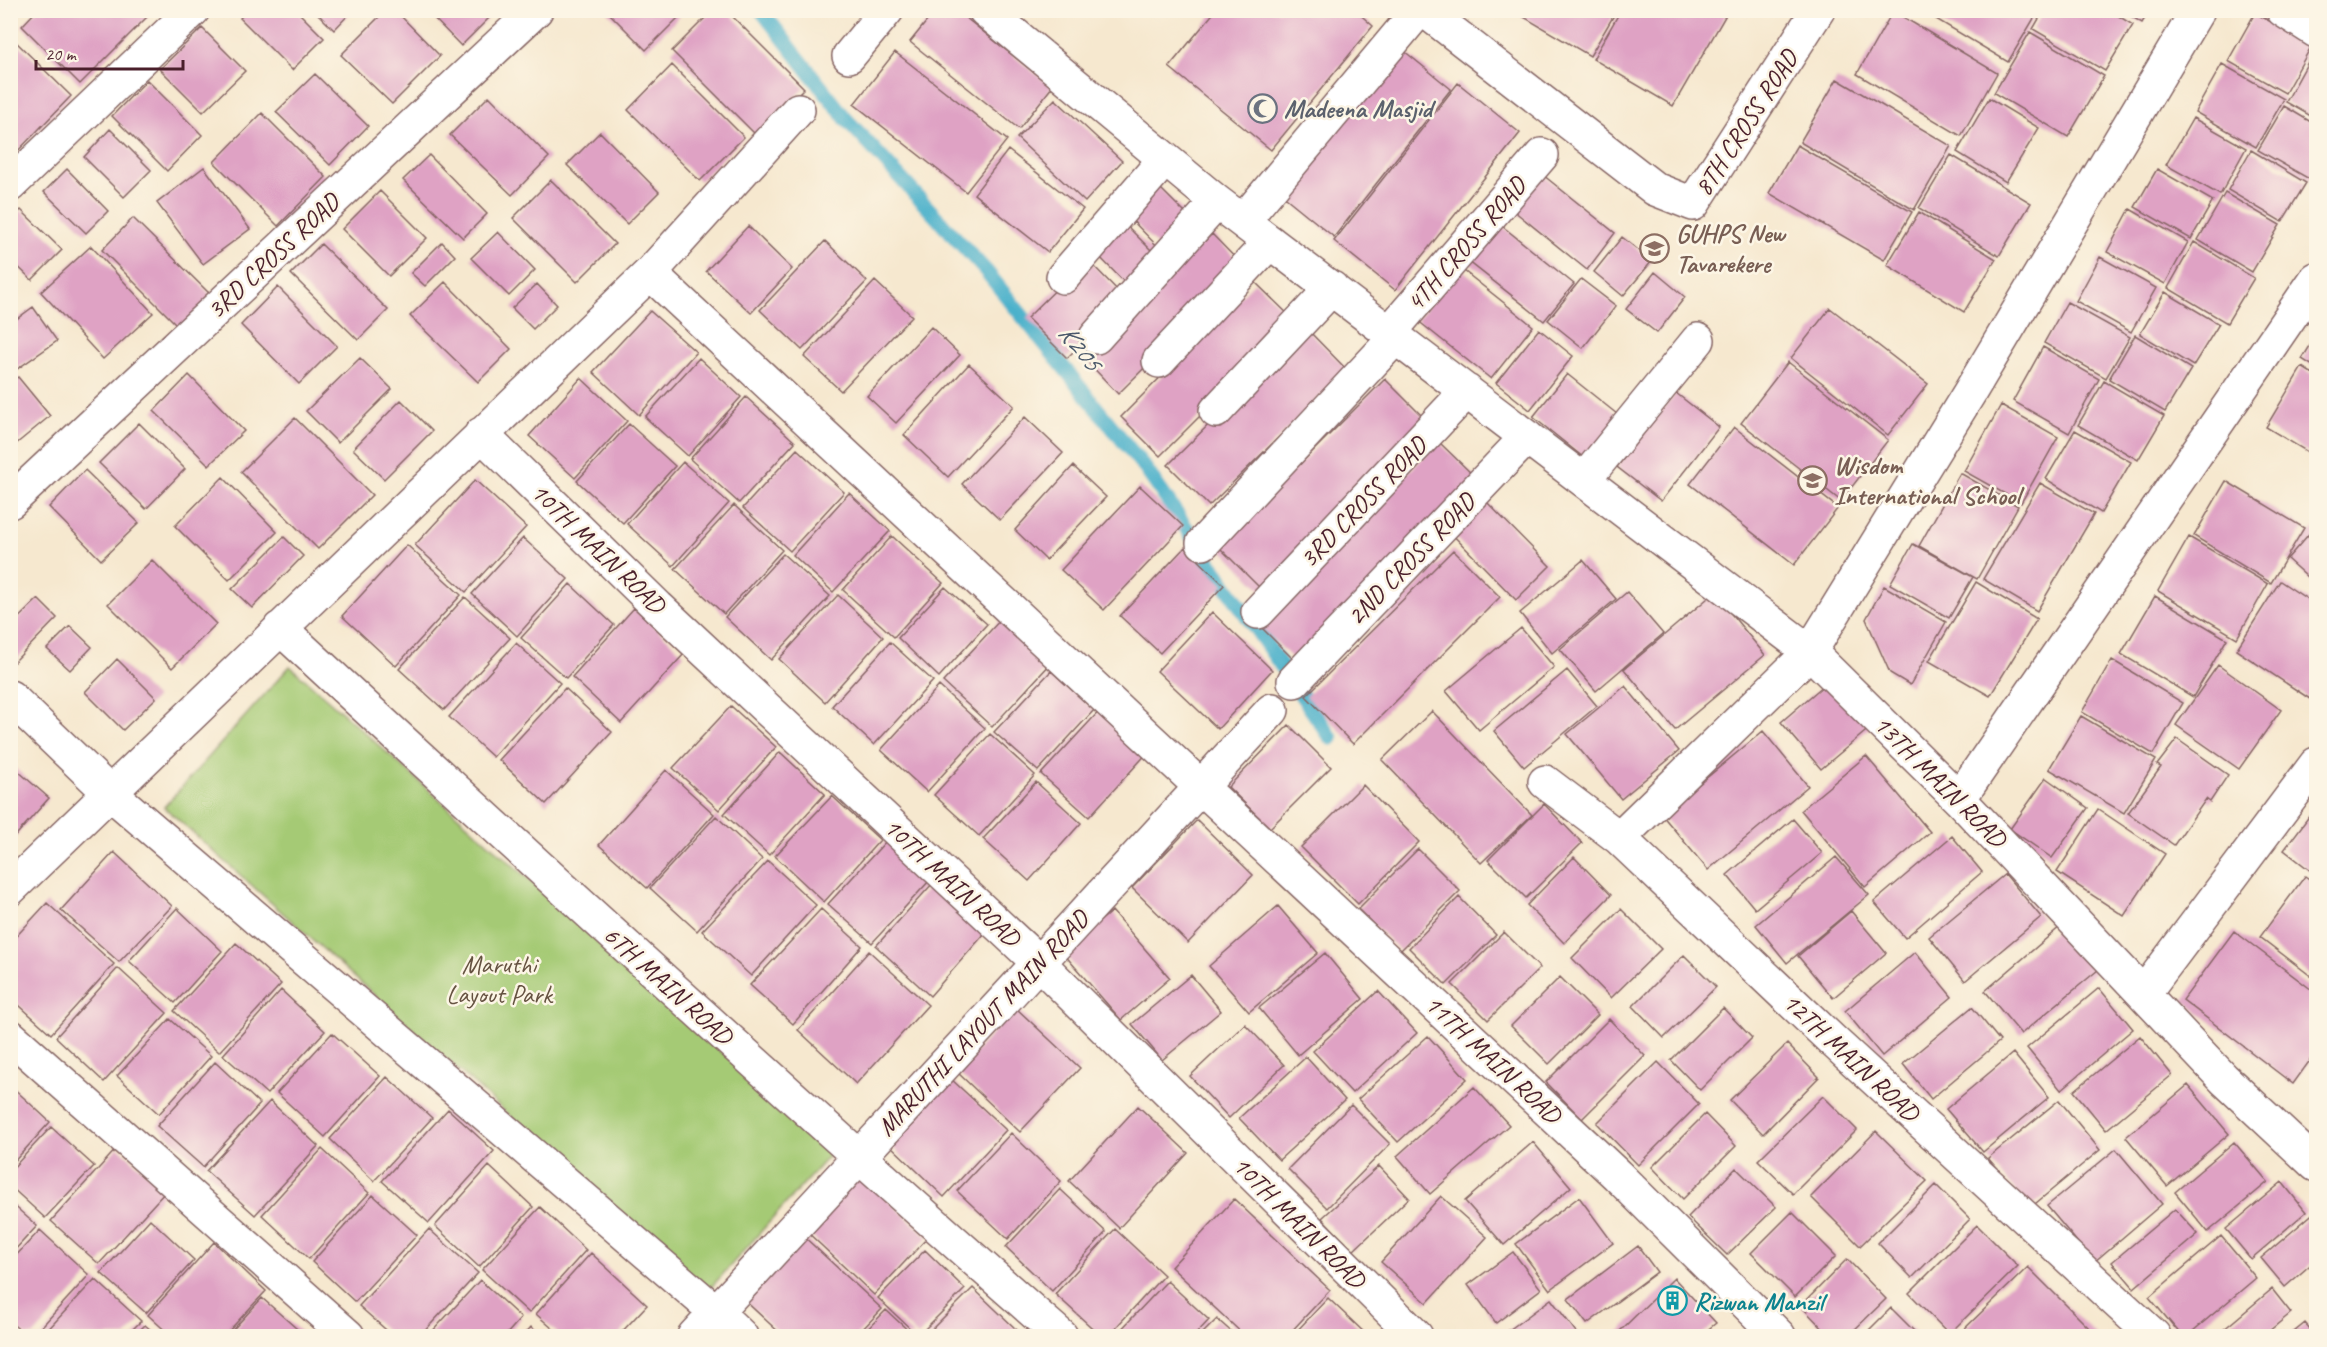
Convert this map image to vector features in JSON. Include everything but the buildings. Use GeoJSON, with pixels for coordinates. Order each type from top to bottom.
{"type":"FeatureCollection","features":[{"type":"Feature","properties":{"kind":"street"},"geometry":{"type":"LineString","coordinates":[[10,185],[193,10]]}},
{"type":"Feature","properties":{"kind":"street","name":"3RD CROSS ROAD"},"geometry":{"type":"LineString","coordinates":[[10,502],[536,10]]}},
{"type":"Feature","properties":{"kind":"street"},"geometry":{"type":"LineString","coordinates":[[849,56],[887,10]]}},
{"type":"Feature","properties":{"kind":"street","name":"13TH MAIN ROAD"},"geometry":{"type":"LineString","coordinates":[[985,10],[1217,202],[1810,652],[1959,799],[2224,1079],[2316,1165]]}},
{"type":"Feature","properties":{"kind":"street"},"geometry":{"type":"LineString","coordinates":[[1243,221],[1419,10]]}},
{"type":"Feature","properties":{"kind":"street","name":"8TH CROSS ROAD"},"geometry":{"type":"LineString","coordinates":[[1424,10],[1655,189],[1693,204],[1818,10]]}},
{"type":"Feature","properties":{"kind":"street"},"geometry":{"type":"LineString","coordinates":[[1620,838],[1810,652],[1970,392],[2198,10]]}},
{"type":"Feature","properties":{"kind":"street"},"geometry":{"type":"LineString","coordinates":[[2283,10],[2316,31]]}},
{"type":"Feature","properties":{"kind":"street"},"geometry":{"type":"LineString","coordinates":[[10,889],[650,273],[798,110]]}},
{"type":"Feature","properties":{"kind":"street","name":"4TH CROSS ROAD"},"geometry":{"type":"LineString","coordinates":[[1203,543],[1393,335],[1542,155]]}},
{"type":"Feature","properties":{"kind":"street"},"geometry":{"type":"LineString","coordinates":[[1063,277],[1165,159]]}},
{"type":"Feature","properties":{"kind":"street"},"geometry":{"type":"LineString","coordinates":[[1096,337],[1217,202]]}},
{"type":"Feature","properties":{"kind":"street"},"geometry":{"type":"LineString","coordinates":[[1159,361],[1270,242]]}},
{"type":"Feature","properties":{"kind":"street","name":"11TH MAIN ROAD"},"geometry":{"type":"LineString","coordinates":[[650,273],[1617,1175],[1779,1336]]}},
{"type":"Feature","properties":{"kind":"street"},"geometry":{"type":"LineString","coordinates":[[1959,799],[2316,279]]}},
{"type":"Feature","properties":{"kind":"street"},"geometry":{"type":"LineString","coordinates":[[1216,411],[1332,288]]}},
{"type":"Feature","properties":{"kind":"street"},"geometry":{"type":"LineString","coordinates":[[1584,480],[1698,340]]}},
{"type":"Feature","properties":{"kind":"street","name":"3RD CROSS ROAD"},"geometry":{"type":"LineString","coordinates":[[1258,612],[1467,392]]}},
{"type":"Feature","properties":{"kind":"street","name":"10TH MAIN ROAD"},"geometry":{"type":"LineString","coordinates":[[481,434],[658,607],[1039,963],[1416,1336]]}},
{"type":"Feature","properties":{"kind":"street","name":"2ND CROSS ROAD"},"geometry":{"type":"LineString","coordinates":[[1294,681],[1527,437]]}},
{"type":"Feature","properties":{"kind":"street","name":"6TH MAIN ROAD"},"geometry":{"type":"LineString","coordinates":[[280,628],[545,874],[859,1159],[1062,1336]]}},
{"type":"Feature","properties":{"kind":"street"},"geometry":{"type":"LineString","coordinates":[[10,697],[109,792],[716,1312],[741,1336]]}},
{"type":"Feature","properties":{"kind":"street","name":"MARUTHI LAYOUT MAIN ROAD"},"geometry":{"type":"LineString","coordinates":[[694,1336],[1272,710]]}},
{"type":"Feature","properties":{"kind":"street"},"geometry":{"type":"LineString","coordinates":[[2144,993],[2316,764]]}},
{"type":"Feature","properties":{"kind":"street","name":"12TH MAIN ROAD"},"geometry":{"type":"LineString","coordinates":[[1545,782],[1620,838],[1832,1040],[2154,1336]]}},
{"type":"Feature","properties":{"kind":"street"},"geometry":{"type":"LineString","coordinates":[[10,1036],[348,1336]]}},
{"type":"Feature","properties":{"kind":"green space","name":"Maruthi Layout Park"},"geometry":{"type":"Polygon","coordinates":[[[290,666],[833,1151],[707,1292],[164,807],[290,666]]]}},
{"type":"Feature","properties":{"kind":"waterway","name":"K205"},"geometry":{"type":"LineString","coordinates":[[761,10],[846,119],[986,271],[1145,468],[1331,738]]}},
{"type":"Feature","properties":{"kind":"place","name":"Madeena Masjid"},"geometry":{"type":"Point","coordinates":[1263,108]}},
{"type":"Feature","properties":{"kind":"place","name":"GUHPS New Tavarekere"},"geometry":{"type":"Point","coordinates":[1655,248]}},
{"type":"Feature","properties":{"kind":"place","name":"Wisdom International School"},"geometry":{"type":"Point","coordinates":[1813,480]}},
{"type":"Feature","properties":{"kind":"place","name":"Rizwan Manzil"},"geometry":{"type":"Point","coordinates":[1673,1301]}}]}
